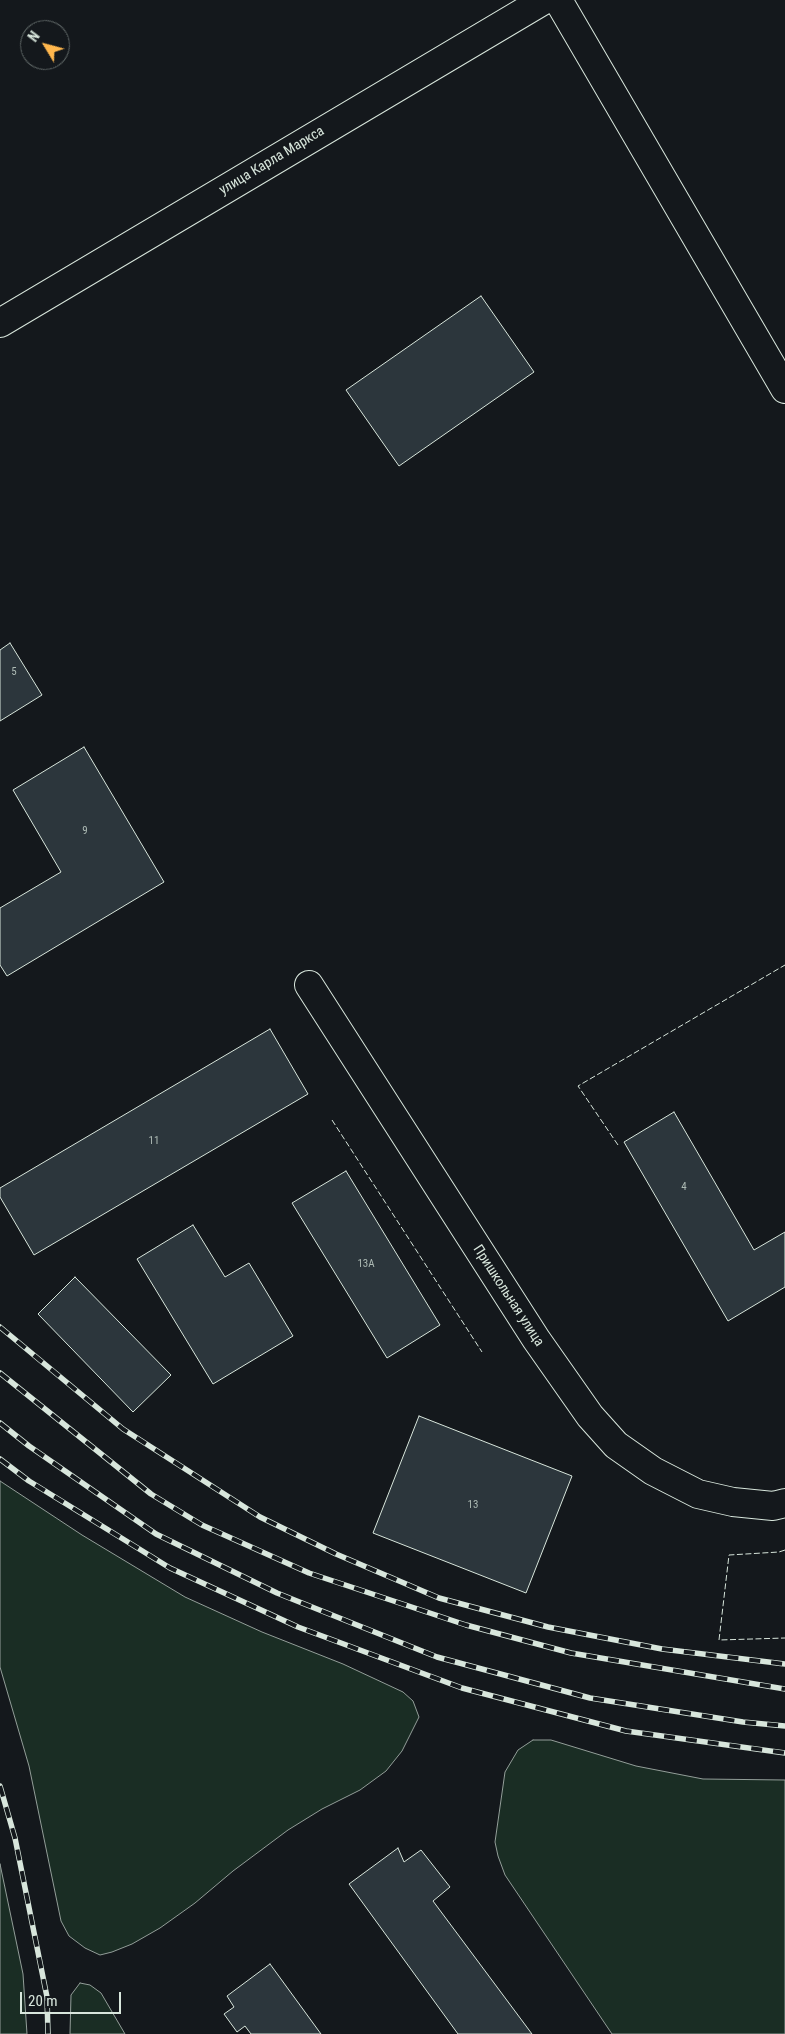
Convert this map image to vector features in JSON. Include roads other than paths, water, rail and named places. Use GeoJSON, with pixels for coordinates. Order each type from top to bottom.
{"type":"FeatureCollection","features":[{"type":"Feature","properties":{"kind":"street","name":"улица Карла Маркса"},"geometry":{"type":"LineString","coordinates":[[0,323],[544,0]]}},
{"type":"Feature","properties":{"kind":"street"},"geometry":{"type":"LineString","coordinates":[[558,0],[785,389]]}},
{"type":"Feature","properties":{"kind":"street","name":"Пришкольная улица"},"geometry":{"type":"LineString","coordinates":[[309,985],[536,1340],[590,1416],[616,1445],[653,1471],[698,1494],[733,1502],[773,1506],[785,1503]]}},
{"type":"Feature","properties":{"kind":"railway"},"geometry":{"type":"LineString","coordinates":[[0,1327],[123,1429],[260,1517],[336,1554],[439,1598],[548,1627],[662,1649],[785,1664]]}},
{"type":"Feature","properties":{"kind":"railway"},"geometry":{"type":"LineString","coordinates":[[0,1373],[151,1494],[202,1525],[309,1573],[466,1625],[571,1653],[785,1689]]}},
{"type":"Feature","properties":{"kind":"railway"},"geometry":{"type":"LineString","coordinates":[[0,1423],[29,1446],[156,1534],[277,1593],[437,1657],[590,1698],[743,1722],[785,1726]]}},
{"type":"Feature","properties":{"kind":"railway"},"geometry":{"type":"LineString","coordinates":[[0,1459],[29,1481],[170,1568],[298,1627],[462,1688],[626,1731],[785,1753]]}},
{"type":"Feature","properties":{"kind":"railway"},"geometry":{"type":"LineString","coordinates":[[0,1786],[15,1838],[47,1997],[48,2034]]}}]}
